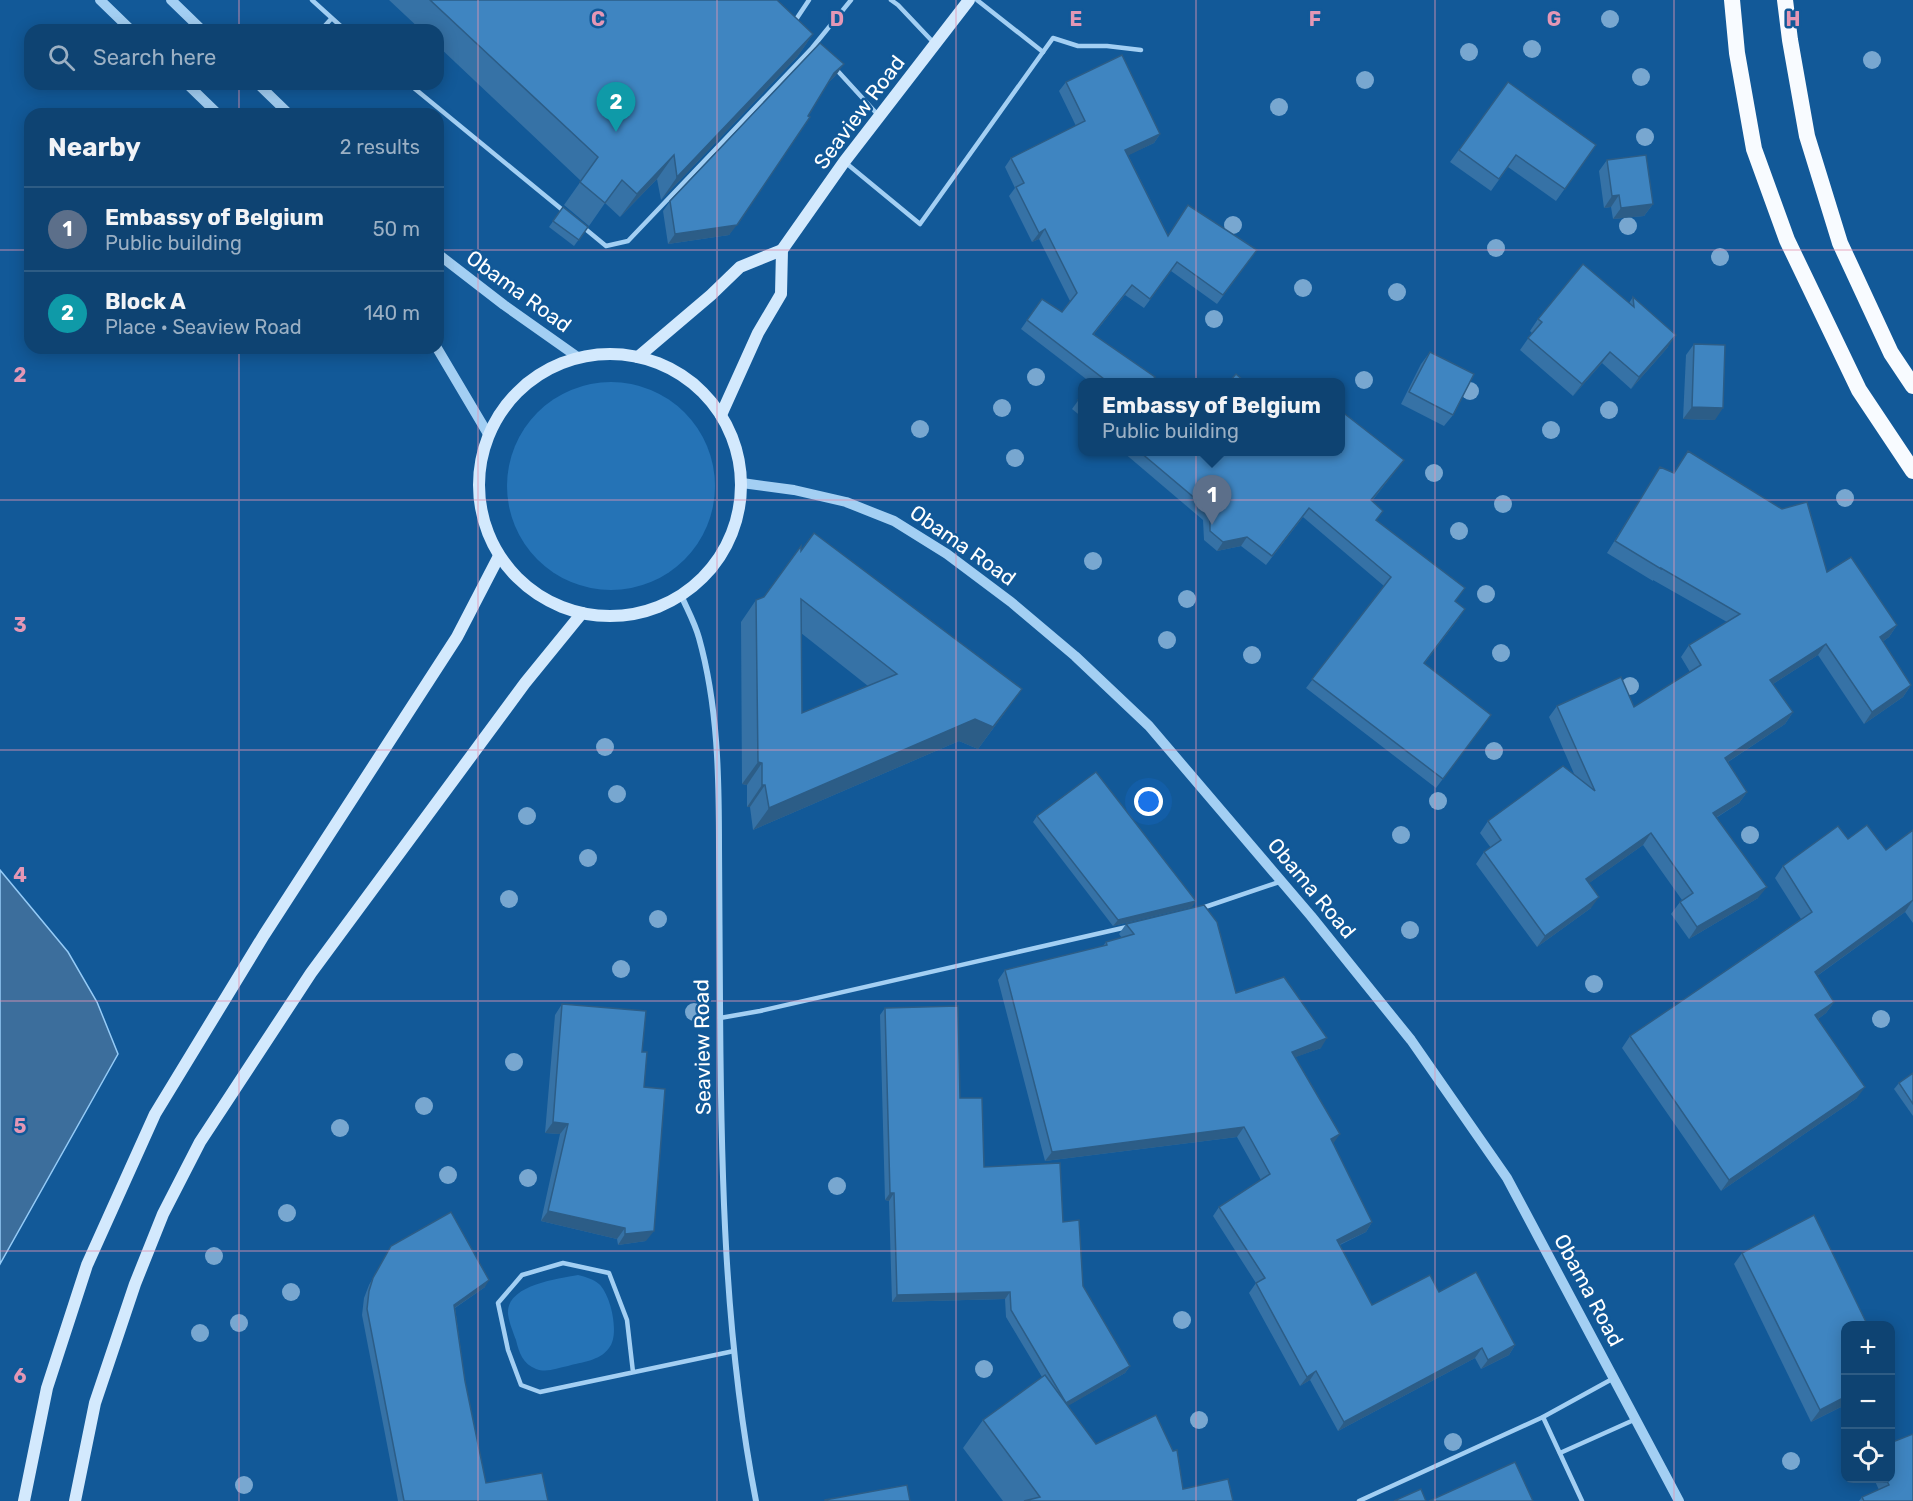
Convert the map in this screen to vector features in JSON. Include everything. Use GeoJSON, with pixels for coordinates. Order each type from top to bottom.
{"type":"FeatureCollection","features":[{"type":"Feature","properties":{"kind":"highway"},"geometry":{"type":"LineString","coordinates":[[1732,0],[1737,53],[1754,149],[1787,240],[1860,390],[1913,471]]}},
{"type":"Feature","properties":{"kind":"highway"},"geometry":{"type":"LineString","coordinates":[[1785,0],[1807,136],[1840,243],[1891,353],[1913,386]]}},
{"type":"Feature","properties":{"kind":"main road","name":"Seaview Road"},"geometry":{"type":"LineString","coordinates":[[782,250],[844,162],[969,0]]}},
{"type":"Feature","properties":{"kind":"main road"},"geometry":{"type":"LineString","coordinates":[[638,357],[711,296],[740,267],[782,250],[781,294],[758,333],[721,415]]}},
{"type":"Feature","properties":{"kind":"main road"},"geometry":{"type":"LineString","coordinates":[[598,354],[638,357],[663,365],[685,377],[705,394],[721,415],[740,459],[742,483],[740,510],[732,535],[719,559],[703,579],[681,595],[658,607],[634,615],[608,616],[582,613],[557,606],[534,593],[515,576],[499,556],[487,534],[480,509],[478,483],[480,458],[488,434],[504,408],[524,385],[550,368],[579,358],[598,354]]}},
{"type":"Feature","properties":{"kind":"main road"},"geometry":{"type":"LineString","coordinates":[[24,1501],[47,1388],[87,1264],[155,1114],[264,935],[457,637],[499,556]]}},
{"type":"Feature","properties":{"kind":"main road"},"geometry":{"type":"LineString","coordinates":[[75,1501],[96,1403],[135,1284],[163,1215],[200,1142],[311,973],[525,683],[582,613]]}},
{"type":"Feature","properties":{"kind":"street"},"geometry":{"type":"LineString","coordinates":[[100,0],[125,24]]}},
{"type":"Feature","properties":{"kind":"street"},"geometry":{"type":"LineString","coordinates":[[171,0],[196,24]]}},
{"type":"Feature","properties":{"kind":"street"},"geometry":{"type":"LineString","coordinates":[[193,90],[212,108]]}},
{"type":"Feature","properties":{"kind":"street"},"geometry":{"type":"LineString","coordinates":[[267,90],[283,108]]}},
{"type":"Feature","properties":{"kind":"street","name":"Obama Road"},"geometry":{"type":"LineString","coordinates":[[444,259],[579,358]]}},
{"type":"Feature","properties":{"kind":"street"},"geometry":{"type":"LineString","coordinates":[[441,354],[488,434]]}},
{"type":"Feature","properties":{"kind":"street","name":"Obama Road"},"geometry":{"type":"LineString","coordinates":[[742,483],[794,490],[846,502],[894,521],[947,554],[1011,602],[1075,656],[1149,726],[1282,882],[1411,1040],[1507,1178],[1679,1501]]}},
{"type":"Feature","properties":{"kind":"street","name":"Seaview Road"},"geometry":{"type":"LineString","coordinates":[[681,595],[699,636],[715,725],[719,771],[720,1018],[726,1258],[734,1351],[747,1456],[756,1501]]}},
{"type":"Feature","properties":{"kind":"lane"},"geometry":{"type":"LineString","coordinates":[[312,0],[337,24]]}},
{"type":"Feature","properties":{"kind":"lane"},"geometry":{"type":"LineString","coordinates":[[811,0],[790,28],[811,0]]}},
{"type":"Feature","properties":{"kind":"lane"},"geometry":{"type":"LineString","coordinates":[[576,221],[606,246],[628,241],[812,48],[851,0]]}},
{"type":"Feature","properties":{"kind":"lane"},"geometry":{"type":"LineString","coordinates":[[891,0],[935,44]]}},
{"type":"Feature","properties":{"kind":"lane"},"geometry":{"type":"LineString","coordinates":[[977,0],[1043,52]]}},
{"type":"Feature","properties":{"kind":"lane"},"geometry":{"type":"LineString","coordinates":[[326,24],[331,19]]}},
{"type":"Feature","properties":{"kind":"lane"},"geometry":{"type":"LineString","coordinates":[[844,162],[920,224],[1053,38],[1078,46],[1107,46],[1141,50]]}},
{"type":"Feature","properties":{"kind":"lane"},"geometry":{"type":"LineString","coordinates":[[805,41],[819,54]]}},
{"type":"Feature","properties":{"kind":"lane"},"geometry":{"type":"LineString","coordinates":[[834,66],[879,117]]}},
{"type":"Feature","properties":{"kind":"lane"},"geometry":{"type":"LineString","coordinates":[[416,90],[438,108]]}},
{"type":"Feature","properties":{"kind":"lane"},"geometry":{"type":"LineString","coordinates":[[444,113],[567,214]]}},
{"type":"Feature","properties":{"kind":"lane"},"geometry":{"type":"LineString","coordinates":[[1194,911],[1282,882]]}},
{"type":"Feature","properties":{"kind":"lane"},"geometry":{"type":"LineString","coordinates":[[720,1018],[760,1011],[1137,925]]}},
{"type":"Feature","properties":{"kind":"lane"},"geometry":{"type":"LineString","coordinates":[[633,1372],[627,1320],[609,1273],[563,1263],[522,1275],[498,1303],[508,1350],[521,1385],[540,1392],[734,1351]]}},
{"type":"Feature","properties":{"kind":"lane"},"geometry":{"type":"LineString","coordinates":[[1359,1501],[1543,1417],[1614,1378]]}},
{"type":"Feature","properties":{"kind":"lane"},"geometry":{"type":"LineString","coordinates":[[1543,1417],[1582,1501]]}},
{"type":"Feature","properties":{"kind":"lane"},"geometry":{"type":"LineString","coordinates":[[1560,1454],[1636,1419]]}},
{"type":"Feature","properties":{"kind":"shaded area"},"geometry":{"type":"Polygon","coordinates":[[[611,382],[631,384],[660,394],[691,420],[707,446],[713,466],[715,486],[713,506],[703,535],[677,566],[651,582],[631,588],[611,590],[591,588],[562,578],[531,552],[515,526],[509,506],[507,486],[509,466],[519,437],[545,406],[571,390],[591,384],[611,382]]]}},
{"type":"Feature","properties":{"kind":"shaded area"},"geometry":{"type":"Polygon","coordinates":[[[0,870],[68,952],[97,1002],[118,1054],[0,1264],[0,870]]]}},
{"type":"Feature","properties":{"kind":"shaded area"},"geometry":{"type":"Polygon","coordinates":[[[578,1275],[597,1282],[603,1289],[613,1315],[612,1342],[601,1356],[590,1360],[552,1370],[536,1369],[528,1364],[520,1354],[508,1314],[510,1304],[515,1296],[534,1285],[578,1275]]]}},
{"type":"Feature","properties":{"kind":"building"},"geometry":{"type":"Polygon","coordinates":[[[430,0],[777,0],[813,34],[677,177],[674,155],[637,194],[622,180],[605,203],[580,182],[598,157],[430,0]]]}},
{"type":"Feature","properties":{"kind":"building"},"geometry":{"type":"Polygon","coordinates":[[[820,43],[844,64],[834,73],[808,116],[810,117],[737,225],[675,234],[670,201],[820,43]]]}},
{"type":"Feature","properties":{"kind":"building"},"geometry":{"type":"Polygon","coordinates":[[[1122,55],[1160,134],[1125,150],[1168,236],[1188,205],[1257,250],[1223,295],[1177,262],[1150,299],[1132,285],[1093,334],[1154,378],[1103,378],[1027,320],[1042,299],[1062,312],[1077,293],[1045,229],[1039,233],[1016,187],[1024,183],[1011,158],[1085,121],[1066,82],[1122,55]]]}},
{"type":"Feature","properties":{"kind":"building"},"geometry":{"type":"Polygon","coordinates":[[[1508,82],[1596,145],[1565,189],[1516,155],[1499,179],[1459,150],[1508,82]]]}},
{"type":"Feature","properties":{"kind":"building"},"geometry":{"type":"Polygon","coordinates":[[[1646,155],[1653,204],[1621,208],[1619,195],[1612,196],[1607,160],[1646,155]]]}},
{"type":"Feature","properties":{"kind":"building"},"geometry":{"type":"Polygon","coordinates":[[[563,207],[588,227],[579,240],[553,221],[563,207]]]}},
{"type":"Feature","properties":{"kind":"building"},"geometry":{"type":"Polygon","coordinates":[[[1583,264],[1634,307],[1633,297],[1676,335],[1639,377],[1610,352],[1582,384],[1528,338],[1542,322],[1538,319],[1583,264]]]}},
{"type":"Feature","properties":{"kind":"building"},"geometry":{"type":"Polygon","coordinates":[[[1694,344],[1725,345],[1723,408],[1692,407],[1694,344]]]}},
{"type":"Feature","properties":{"kind":"building"},"geometry":{"type":"Polygon","coordinates":[[[1430,352],[1474,374],[1453,415],[1409,392],[1430,352]]]}},
{"type":"Feature","properties":{"kind":"building"},"geometry":{"type":"Polygon","coordinates":[[[1345,414],[1404,460],[1371,500],[1383,511],[1376,520],[1465,588],[1455,601],[1465,609],[1424,663],[1491,715],[1443,779],[1312,679],[1391,577],[1309,508],[1272,556],[1247,537],[1223,542],[1210,531],[1210,511],[1145,456],[1345,456],[1345,414]]]}},
{"type":"Feature","properties":{"kind":"building"},"geometry":{"type":"Polygon","coordinates":[[[1688,451],[1782,509],[1807,502],[1827,572],[1851,557],[1897,625],[1880,637],[1911,685],[1872,712],[1826,644],[1770,680],[1793,712],[1725,758],[1747,792],[1713,813],[1767,887],[1697,927],[1680,902],[1693,893],[1651,833],[1586,879],[1599,897],[1545,936],[1484,852],[1501,840],[1488,821],[1563,766],[1595,791],[1557,706],[1621,677],[1634,707],[1701,665],[1689,645],[1740,614],[1615,541],[1660,467],[1674,473],[1688,451]]]}},
{"type":"Feature","properties":{"kind":"building"},"geometry":{"type":"Polygon","coordinates":[[[814,533],[1022,689],[993,727],[975,719],[769,808],[765,785],[762,785],[762,763],[758,762],[756,600],[764,597],[801,546],[801,551],[814,533]],[[801,599],[802,713],[897,674],[801,599]]]}},
{"type":"Feature","properties":{"kind":"building"},"geometry":{"type":"Polygon","coordinates":[[[1096,772],[1196,901],[1118,920],[1037,816],[1096,772]]]}},
{"type":"Feature","properties":{"kind":"building"},"geometry":{"type":"Polygon","coordinates":[[[1867,825],[1886,850],[1913,830],[1913,900],[1815,972],[1834,1002],[1815,1015],[1865,1087],[1729,1180],[1630,1036],[1812,912],[1783,866],[1838,826],[1848,839],[1867,825]]]}},
{"type":"Feature","properties":{"kind":"building"},"geometry":{"type":"Polygon","coordinates":[[[1204,905],[1217,922],[1236,993],[1284,977],[1327,1038],[1292,1052],[1340,1134],[1331,1139],[1372,1222],[1337,1240],[1372,1305],[1430,1275],[1439,1292],[1476,1272],[1515,1345],[1488,1360],[1482,1348],[1344,1422],[1316,1371],[1307,1377],[1256,1283],[1265,1278],[1219,1207],[1270,1174],[1244,1127],[1052,1152],[1005,970],[1107,945],[1106,942],[1134,934],[1126,924],[1204,905]]]}},
{"type":"Feature","properties":{"kind":"building"},"geometry":{"type":"Polygon","coordinates":[[[562,1004],[646,1011],[642,1052],[647,1052],[644,1087],[665,1089],[654,1231],[625,1234],[625,1228],[548,1211],[568,1124],[553,1122],[562,1004]]]}},
{"type":"Feature","properties":{"kind":"building"},"geometry":{"type":"Polygon","coordinates":[[[958,1006],[960,1098],[982,1098],[984,1167],[1060,1163],[1063,1222],[1079,1220],[1083,1286],[1130,1366],[1066,1403],[1011,1310],[1010,1292],[897,1295],[894,1193],[890,1193],[885,1008],[958,1006]]]}},
{"type":"Feature","properties":{"kind":"building"},"geometry":{"type":"Polygon","coordinates":[[[1913,1073],[1913,1104],[1899,1083],[1913,1073]]]}},
{"type":"Feature","properties":{"kind":"building"},"geometry":{"type":"Polygon","coordinates":[[[451,1212],[489,1280],[454,1305],[465,1381],[486,1483],[542,1473],[548,1501],[404,1501],[367,1309],[369,1291],[373,1278],[391,1246],[451,1212]]]}},
{"type":"Feature","properties":{"kind":"building"},"geometry":{"type":"Polygon","coordinates":[[[1814,1215],[1866,1321],[1841,1321],[1841,1399],[1820,1410],[1742,1253],[1814,1215]]]}},
{"type":"Feature","properties":{"kind":"building"},"geometry":{"type":"Polygon","coordinates":[[[1045,1375],[1096,1444],[1156,1415],[1173,1451],[1177,1450],[1183,1489],[1228,1479],[1233,1501],[1024,1501],[1040,1497],[983,1420],[1045,1375]]]}},
{"type":"Feature","properties":{"kind":"building"},"geometry":{"type":"Polygon","coordinates":[[[1913,1434],[1913,1501],[1864,1501],[1862,1497],[1889,1485],[1888,1483],[1895,1483],[1895,1441],[1913,1434]]]}},
{"type":"Feature","properties":{"kind":"building"},"geometry":{"type":"Polygon","coordinates":[[[1515,1462],[1533,1501],[1429,1501],[1515,1462]]]}},
{"type":"Feature","properties":{"kind":"building"},"geometry":{"type":"Polygon","coordinates":[[[907,1485],[910,1501],[825,1501],[825,1500],[907,1485]]]}},
{"type":"Feature","properties":{"kind":"building"},"geometry":{"type":"Polygon","coordinates":[[[1421,1489],[1426,1501],[1394,1501],[1421,1489]]]}},
{"type":"Feature","properties":{"kind":"place","name":"Block A"},"geometry":{"type":"Point","coordinates":[616,132]}},
{"type":"Feature","properties":{"kind":"place","name":"Embassy of Belgium"},"geometry":{"type":"Point","coordinates":[1212,525]}}]}
